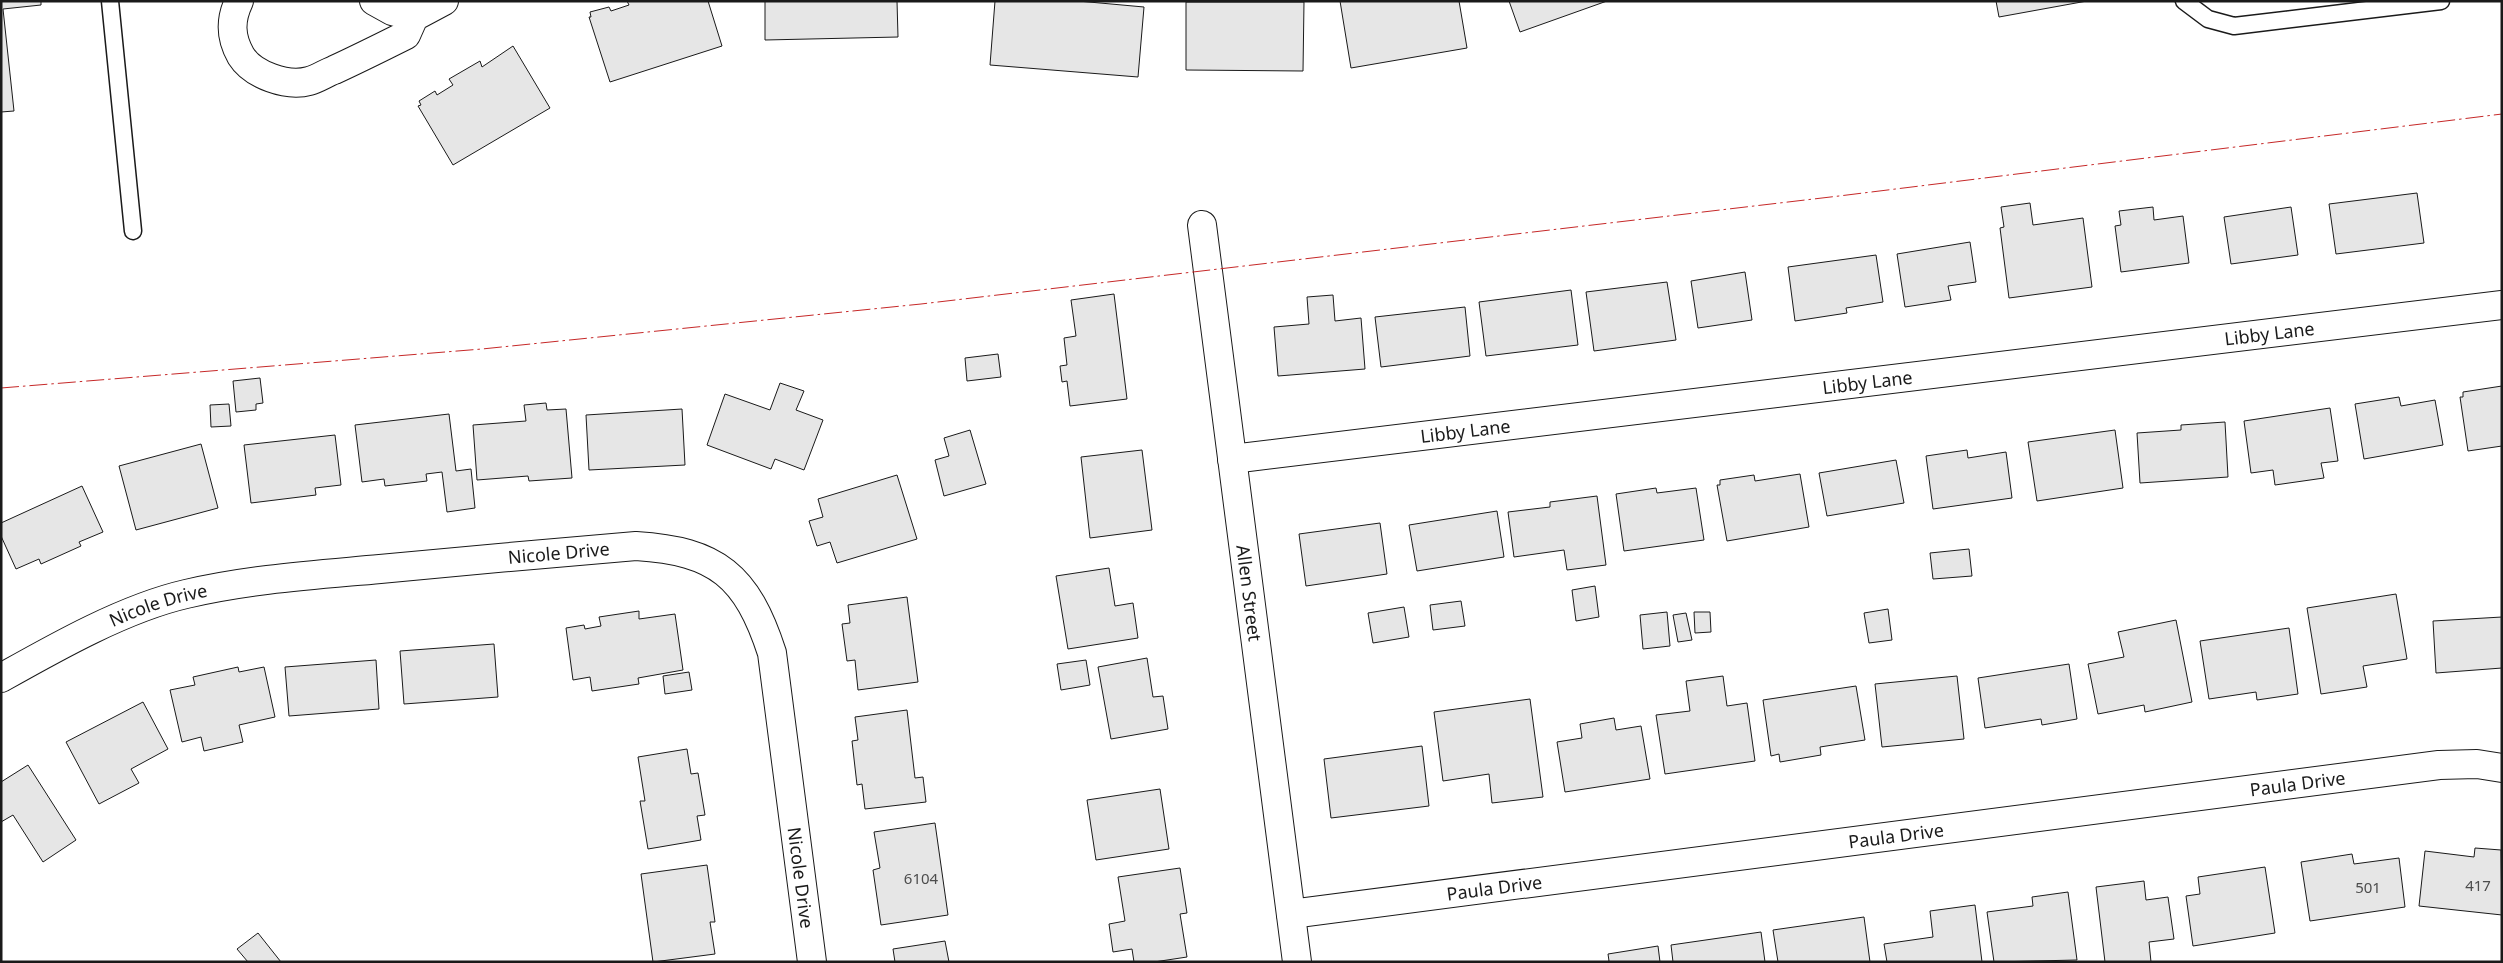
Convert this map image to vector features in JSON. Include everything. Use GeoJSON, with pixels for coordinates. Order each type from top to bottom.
{"type":"FeatureCollection","features":[{"type":"Feature","properties":{"kind":"street"},"geometry":{"type":"LineString","coordinates":[[239,1],[234,13],[231,31],[236,48],[245,62],[263,75],[284,81],[308,81],[406,35],[414,17],[444,1]]}},
{"type":"Feature","properties":{"kind":"street"},"geometry":{"type":"LineString","coordinates":[[374,1],[392,11],[414,17]]}},
{"type":"Feature","properties":{"kind":"street","name":"Allen Street"},"geometry":{"type":"LineString","coordinates":[[1202,225],[1297,962]]}},
{"type":"Feature","properties":{"kind":"street","name":"Libby Lane"},"geometry":{"type":"LineString","coordinates":[[1232,459],[2502,305]]}},
{"type":"Feature","properties":{"kind":"street","name":"Nicole Drive"},"geometry":{"type":"LineString","coordinates":[[1,678],[35,659],[147,605],[186,594],[272,579],[636,546],[670,548],[698,556],[724,570],[744,591],[764,630],[772,653],[812,962]]}},
{"type":"Feature","properties":{"kind":"street","name":"Paula Drive"},"geometry":{"type":"LineString","coordinates":[[1291,914],[2438,765],[2477,764],[2502,768]]}},
{"type":"Feature","properties":{"kind":"lane"},"geometry":{"type":"LineString","coordinates":[[110,1],[133,231]]}},
{"type":"Feature","properties":{"kind":"lane"},"geometry":{"type":"LineString","coordinates":[[2184,1],[2208,19],[2234,26],[2441,1]]}},
{"type":"Feature","properties":{"kind":"building"},"geometry":{"type":"Polygon","coordinates":[[[1,1],[41,1],[41,5],[3,9],[14,111],[1,112],[1,1]]]}},
{"type":"Feature","properties":{"kind":"building"},"geometry":{"type":"Polygon","coordinates":[[[627,1],[708,1],[722,46],[610,82],[589,17],[591,17],[590,12],[609,7],[611,11],[629,5],[627,1]]]}},
{"type":"Feature","properties":{"kind":"building"},"geometry":{"type":"Polygon","coordinates":[[[765,1],[897,1],[898,37],[765,40],[765,1]]]}},
{"type":"Feature","properties":{"kind":"building"},"geometry":{"type":"Polygon","coordinates":[[[995,1],[1078,1],[1144,7],[1138,77],[990,65],[995,1]]]}},
{"type":"Feature","properties":{"kind":"building"},"geometry":{"type":"Polygon","coordinates":[[[1340,1],[1459,1],[1467,48],[1351,68],[1340,1]]]}},
{"type":"Feature","properties":{"kind":"building"},"geometry":{"type":"Polygon","coordinates":[[[1509,1],[1607,1],[1520,32],[1509,1]]]}},
{"type":"Feature","properties":{"kind":"building"},"geometry":{"type":"Polygon","coordinates":[[[1996,1],[2087,1],[1999,17],[1996,1]]]}},
{"type":"Feature","properties":{"kind":"building"},"geometry":{"type":"Polygon","coordinates":[[[1186,2],[1304,2],[1303,71],[1186,70],[1186,2]]]}},
{"type":"Feature","properties":{"kind":"building"},"geometry":{"type":"Polygon","coordinates":[[[513,46],[550,108],[453,165],[418,106],[421,105],[419,101],[435,91],[437,95],[453,85],[449,79],[480,61],[482,67],[513,46]]]}},
{"type":"Feature","properties":{"kind":"building"},"geometry":{"type":"Polygon","coordinates":[[[2417,193],[2424,243],[2336,254],[2329,204],[2417,193]]]}},
{"type":"Feature","properties":{"kind":"building"},"geometry":{"type":"Polygon","coordinates":[[[2030,203],[2033,225],[2083,218],[2092,287],[2009,298],[2000,228],[2004,227],[2001,207],[2030,203]]]}},
{"type":"Feature","properties":{"kind":"building"},"geometry":{"type":"Polygon","coordinates":[[[2153,207],[2154,220],[2183,216],[2189,263],[2121,272],[2115,226],[2121,225],[2119,211],[2153,207]]]}},
{"type":"Feature","properties":{"kind":"building"},"geometry":{"type":"Polygon","coordinates":[[[2291,207],[2298,255],[2231,264],[2224,217],[2291,207]]]}},
{"type":"Feature","properties":{"kind":"building"},"geometry":{"type":"Polygon","coordinates":[[[1970,242],[1976,282],[1948,286],[1951,300],[1905,307],[1897,254],[1970,242]]]}},
{"type":"Feature","properties":{"kind":"building"},"geometry":{"type":"Polygon","coordinates":[[[1876,255],[1883,302],[1846,308],[1847,313],[1795,321],[1788,267],[1876,255]]]}},
{"type":"Feature","properties":{"kind":"building"},"geometry":{"type":"Polygon","coordinates":[[[1745,272],[1752,320],[1698,328],[1691,281],[1745,272]]]}},
{"type":"Feature","properties":{"kind":"building"},"geometry":{"type":"Polygon","coordinates":[[[1667,282],[1676,340],[1594,351],[1586,292],[1667,282]]]}},
{"type":"Feature","properties":{"kind":"building"},"geometry":{"type":"Polygon","coordinates":[[[1571,290],[1578,345],[1486,356],[1479,302],[1571,290]]]}},
{"type":"Feature","properties":{"kind":"building"},"geometry":{"type":"Polygon","coordinates":[[[1114,294],[1127,399],[1070,406],[1067,381],[1062,382],[1060,366],[1067,365],[1064,338],[1076,336],[1071,300],[1114,294]]]}},
{"type":"Feature","properties":{"kind":"building"},"geometry":{"type":"Polygon","coordinates":[[[1333,295],[1335,321],[1361,318],[1365,369],[1278,376],[1274,327],[1309,324],[1307,297],[1333,295]]]}},
{"type":"Feature","properties":{"kind":"building"},"geometry":{"type":"Polygon","coordinates":[[[1465,307],[1470,356],[1381,367],[1375,317],[1465,307]]]}},
{"type":"Feature","properties":{"kind":"building"},"geometry":{"type":"Polygon","coordinates":[[[998,354],[1001,377],[967,381],[965,358],[998,354]]]}},
{"type":"Feature","properties":{"kind":"building"},"geometry":{"type":"Polygon","coordinates":[[[260,378],[263,403],[256,404],[256,410],[236,412],[233,381],[260,378]]]}},
{"type":"Feature","properties":{"kind":"building"},"geometry":{"type":"Polygon","coordinates":[[[780,383],[804,391],[796,410],[823,420],[804,470],[775,459],[771,469],[707,445],[725,394],[770,410],[780,383]]]}},
{"type":"Feature","properties":{"kind":"building"},"geometry":{"type":"Polygon","coordinates":[[[2502,386],[2502,446],[2468,451],[2460,397],[2463,397],[2463,392],[2502,386]]]}},
{"type":"Feature","properties":{"kind":"building"},"geometry":{"type":"Polygon","coordinates":[[[2399,397],[2401,406],[2435,400],[2443,445],[2364,459],[2355,404],[2399,397]]]}},
{"type":"Feature","properties":{"kind":"building"},"geometry":{"type":"Polygon","coordinates":[[[546,403],[547,410],[566,409],[572,478],[529,481],[528,476],[477,480],[473,425],[526,421],[524,405],[546,403]]]}},
{"type":"Feature","properties":{"kind":"building"},"geometry":{"type":"Polygon","coordinates":[[[229,404],[231,426],[211,427],[210,405],[229,404]]]}},
{"type":"Feature","properties":{"kind":"building"},"geometry":{"type":"Polygon","coordinates":[[[2330,408],[2338,461],[2321,463],[2324,478],[2275,485],[2273,470],[2251,473],[2244,421],[2330,408]]]}},
{"type":"Feature","properties":{"kind":"building"},"geometry":{"type":"Polygon","coordinates":[[[682,409],[685,465],[589,470],[586,415],[682,409]]]}},
{"type":"Feature","properties":{"kind":"building"},"geometry":{"type":"Polygon","coordinates":[[[449,414],[456,471],[471,469],[475,508],[447,512],[442,472],[426,474],[427,481],[385,486],[384,479],[362,482],[355,425],[449,414]]]}},
{"type":"Feature","properties":{"kind":"building"},"geometry":{"type":"Polygon","coordinates":[[[2225,422],[2228,477],[2140,483],[2137,433],[2181,430],[2181,425],[2225,422]]]}},
{"type":"Feature","properties":{"kind":"building"},"geometry":{"type":"Polygon","coordinates":[[[970,430],[986,484],[944,496],[935,460],[949,456],[944,438],[970,430]]]}},
{"type":"Feature","properties":{"kind":"building"},"geometry":{"type":"Polygon","coordinates":[[[2115,430],[2123,488],[2037,501],[2028,442],[2115,430]]]}},
{"type":"Feature","properties":{"kind":"building"},"geometry":{"type":"Polygon","coordinates":[[[335,435],[341,485],[315,488],[316,495],[251,503],[244,445],[335,435]]]}},
{"type":"Feature","properties":{"kind":"building"},"geometry":{"type":"Polygon","coordinates":[[[201,444],[218,508],[136,530],[119,466],[201,444]]]}},
{"type":"Feature","properties":{"kind":"building"},"geometry":{"type":"Polygon","coordinates":[[[1142,450],[1152,530],[1090,538],[1081,457],[1142,450]]]}},
{"type":"Feature","properties":{"kind":"building"},"geometry":{"type":"Polygon","coordinates":[[[1967,450],[1968,458],[2006,452],[2012,498],[1933,509],[1926,456],[1967,450]]]}},
{"type":"Feature","properties":{"kind":"building"},"geometry":{"type":"Polygon","coordinates":[[[1896,460],[1904,503],[1827,516],[1819,473],[1896,460]]]}},
{"type":"Feature","properties":{"kind":"building"},"geometry":{"type":"Polygon","coordinates":[[[1800,474],[1809,527],[1727,541],[1717,485],[1720,485],[1720,480],[1754,475],[1755,481],[1800,474]]]}},
{"type":"Feature","properties":{"kind":"building"},"geometry":{"type":"Polygon","coordinates":[[[897,475],[917,539],[837,563],[830,542],[817,546],[809,521],[823,517],[818,499],[897,475]]]}},
{"type":"Feature","properties":{"kind":"building"},"geometry":{"type":"Polygon","coordinates":[[[82,486],[103,532],[79,542],[81,546],[41,564],[39,559],[16,569],[1,536],[1,523],[82,486]]]}},
{"type":"Feature","properties":{"kind":"building"},"geometry":{"type":"Polygon","coordinates":[[[1656,488],[1657,493],[1696,488],[1704,540],[1624,551],[1616,494],[1656,488]]]}},
{"type":"Feature","properties":{"kind":"building"},"geometry":{"type":"Polygon","coordinates":[[[1597,496],[1606,565],[1567,570],[1564,550],[1514,557],[1508,512],[1550,507],[1550,502],[1597,496]]]}},
{"type":"Feature","properties":{"kind":"building"},"geometry":{"type":"Polygon","coordinates":[[[1497,511],[1504,557],[1417,571],[1409,525],[1497,511]]]}},
{"type":"Feature","properties":{"kind":"building"},"geometry":{"type":"Polygon","coordinates":[[[1380,523],[1387,574],[1306,586],[1299,534],[1380,523]]]}},
{"type":"Feature","properties":{"kind":"building"},"geometry":{"type":"Polygon","coordinates":[[[1969,549],[1972,576],[1933,579],[1930,553],[1969,549]]]}},
{"type":"Feature","properties":{"kind":"building"},"geometry":{"type":"Polygon","coordinates":[[[1109,568],[1115,606],[1133,603],[1138,638],[1068,649],[1056,576],[1109,568]]]}},
{"type":"Feature","properties":{"kind":"building"},"geometry":{"type":"Polygon","coordinates":[[[1595,586],[1599,617],[1576,621],[1572,590],[1595,586]]]}},
{"type":"Feature","properties":{"kind":"building"},"geometry":{"type":"Polygon","coordinates":[[[2396,594],[2407,659],[2363,666],[2367,687],[2321,694],[2307,608],[2396,594]]]}},
{"type":"Feature","properties":{"kind":"building"},"geometry":{"type":"Polygon","coordinates":[[[907,597],[918,682],[858,690],[855,660],[847,661],[842,624],[850,623],[848,605],[907,597]]]}},
{"type":"Feature","properties":{"kind":"building"},"geometry":{"type":"Polygon","coordinates":[[[1461,601],[1465,626],[1433,630],[1430,605],[1461,601]]]}},
{"type":"Feature","properties":{"kind":"building"},"geometry":{"type":"Polygon","coordinates":[[[1404,607],[1409,637],[1373,643],[1368,613],[1404,607]]]}},
{"type":"Feature","properties":{"kind":"building"},"geometry":{"type":"Polygon","coordinates":[[[1888,609],[1892,640],[1869,643],[1864,613],[1888,609]]]}},
{"type":"Feature","properties":{"kind":"building"},"geometry":{"type":"Polygon","coordinates":[[[639,611],[639,619],[675,614],[683,670],[638,678],[639,684],[592,691],[590,677],[573,680],[566,628],[584,625],[585,629],[601,626],[599,617],[639,611]]]}},
{"type":"Feature","properties":{"kind":"building"},"geometry":{"type":"Polygon","coordinates":[[[1667,612],[1670,646],[1643,649],[1640,615],[1667,612]]]}},
{"type":"Feature","properties":{"kind":"building"},"geometry":{"type":"Polygon","coordinates":[[[1694,612],[1710,612],[1711,632],[1695,633],[1694,612]]]}},
{"type":"Feature","properties":{"kind":"building"},"geometry":{"type":"Polygon","coordinates":[[[1686,613],[1692,640],[1678,642],[1673,615],[1686,613]]]}},
{"type":"Feature","properties":{"kind":"building"},"geometry":{"type":"Polygon","coordinates":[[[2502,617],[2502,668],[2436,673],[2433,621],[2502,617]]]}},
{"type":"Feature","properties":{"kind":"building"},"geometry":{"type":"Polygon","coordinates":[[[2176,620],[2192,702],[2145,712],[2144,705],[2098,714],[2088,664],[2124,657],[2118,632],[2176,620]]]}},
{"type":"Feature","properties":{"kind":"building"},"geometry":{"type":"Polygon","coordinates":[[[2289,628],[2298,694],[2257,700],[2256,692],[2209,699],[2200,641],[2289,628]]]}},
{"type":"Feature","properties":{"kind":"building"},"geometry":{"type":"Polygon","coordinates":[[[494,644],[498,697],[404,704],[400,651],[494,644]]]}},
{"type":"Feature","properties":{"kind":"building"},"geometry":{"type":"Polygon","coordinates":[[[1147,658],[1153,697],[1163,696],[1168,729],[1111,739],[1098,667],[1147,658]]]}},
{"type":"Feature","properties":{"kind":"building"},"geometry":{"type":"Polygon","coordinates":[[[376,660],[379,709],[289,716],[285,667],[376,660]]]}},
{"type":"Feature","properties":{"kind":"building"},"geometry":{"type":"Polygon","coordinates":[[[1086,660],[1090,685],[1061,690],[1057,664],[1086,660]]]}},
{"type":"Feature","properties":{"kind":"building"},"geometry":{"type":"Polygon","coordinates":[[[2069,664],[2077,719],[2042,725],[2041,719],[1985,728],[1978,678],[2069,664]]]}},
{"type":"Feature","properties":{"kind":"building"},"geometry":{"type":"Polygon","coordinates":[[[238,667],[239,672],[264,667],[275,717],[239,725],[243,742],[204,751],[201,737],[182,742],[170,690],[195,685],[193,677],[238,667]]]}},
{"type":"Feature","properties":{"kind":"building"},"geometry":{"type":"Polygon","coordinates":[[[689,672],[692,690],[665,694],[663,676],[689,672]]]}},
{"type":"Feature","properties":{"kind":"building"},"geometry":{"type":"Polygon","coordinates":[[[1723,676],[1727,706],[1747,703],[1755,761],[1665,774],[1656,715],[1690,711],[1686,681],[1723,676]]]}},
{"type":"Feature","properties":{"kind":"building"},"geometry":{"type":"Polygon","coordinates":[[[1957,676],[1964,739],[1882,747],[1875,684],[1957,676]]]}},
{"type":"Feature","properties":{"kind":"building"},"geometry":{"type":"Polygon","coordinates":[[[1856,686],[1865,740],[1820,747],[1821,755],[1780,762],[1779,754],[1771,756],[1763,700],[1856,686]]]}},
{"type":"Feature","properties":{"kind":"building"},"geometry":{"type":"Polygon","coordinates":[[[1530,699],[1543,797],[1492,803],[1489,774],[1443,781],[1434,712],[1530,699]]]}},
{"type":"Feature","properties":{"kind":"building"},"geometry":{"type":"Polygon","coordinates":[[[143,702],[168,749],[131,769],[139,783],[99,804],[66,742],[143,702]]]}},
{"type":"Feature","properties":{"kind":"building"},"geometry":{"type":"Polygon","coordinates":[[[907,710],[915,778],[923,777],[926,802],[865,809],[862,784],[857,785],[852,741],[858,740],[855,717],[907,710]]]}},
{"type":"Feature","properties":{"kind":"building"},"geometry":{"type":"Polygon","coordinates":[[[1614,718],[1616,730],[1641,726],[1650,779],[1565,792],[1557,742],[1582,738],[1580,724],[1614,718]]]}},
{"type":"Feature","properties":{"kind":"building"},"geometry":{"type":"Polygon","coordinates":[[[1422,746],[1429,806],[1331,818],[1324,759],[1422,746]]]}},
{"type":"Feature","properties":{"kind":"building"},"geometry":{"type":"Polygon","coordinates":[[[687,749],[691,774],[698,773],[705,815],[697,816],[701,840],[648,849],[640,801],[645,801],[638,757],[687,749]]]}},
{"type":"Feature","properties":{"kind":"building"},"geometry":{"type":"Polygon","coordinates":[[[28,765],[76,840],[43,862],[13,815],[1,822],[1,782],[28,765]]]}},
{"type":"Feature","properties":{"kind":"building"},"geometry":{"type":"Polygon","coordinates":[[[1160,789],[1169,849],[1096,860],[1087,800],[1160,789]]]}},
{"type":"Feature","properties":{"kind":"building"},"geometry":{"type":"Polygon","coordinates":[[[935,823],[948,915],[881,925],[873,870],[880,868],[874,832],[935,823]]]}},
{"type":"Feature","properties":{"kind":"building"},"geometry":{"type":"Polygon","coordinates":[[[2475,848],[2501,850],[2502,915],[2419,906],[2425,851],[2474,857],[2475,848]]]}},
{"type":"Feature","properties":{"kind":"building"},"geometry":{"type":"Polygon","coordinates":[[[2352,854],[2354,864],[2399,858],[2405,907],[2310,921],[2301,862],[2352,854]]]}},
{"type":"Feature","properties":{"kind":"building"},"geometry":{"type":"Polygon","coordinates":[[[707,865],[715,922],[710,922],[715,954],[653,962],[641,874],[707,865]]]}},
{"type":"Feature","properties":{"kind":"building"},"geometry":{"type":"Polygon","coordinates":[[[2265,867],[2275,933],[2193,946],[2186,896],[2200,894],[2198,877],[2265,867]]]}},
{"type":"Feature","properties":{"kind":"building"},"geometry":{"type":"Polygon","coordinates":[[[1180,868],[1187,913],[1180,914],[1187,957],[1154,962],[1134,962],[1132,949],[1113,952],[1109,924],[1125,921],[1118,877],[1180,868]]]}},
{"type":"Feature","properties":{"kind":"building"},"geometry":{"type":"Polygon","coordinates":[[[2144,881],[2146,900],[2168,897],[2174,939],[2149,942],[2151,962],[2105,962],[2096,887],[2144,881]]]}},
{"type":"Feature","properties":{"kind":"building"},"geometry":{"type":"Polygon","coordinates":[[[2068,892],[2077,960],[1994,962],[1987,912],[2033,906],[2032,897],[2068,892]]]}},
{"type":"Feature","properties":{"kind":"building"},"geometry":{"type":"Polygon","coordinates":[[[1975,905],[1982,962],[1887,962],[1884,944],[1933,937],[1930,911],[1975,905]]]}},
{"type":"Feature","properties":{"kind":"building"},"geometry":{"type":"Polygon","coordinates":[[[1864,917],[1870,962],[1778,962],[1773,930],[1864,917]]]}},
{"type":"Feature","properties":{"kind":"building"},"geometry":{"type":"Polygon","coordinates":[[[1761,932],[1765,962],[1673,962],[1671,945],[1761,932]]]}},
{"type":"Feature","properties":{"kind":"building"},"geometry":{"type":"Polygon","coordinates":[[[258,933],[281,962],[248,962],[237,949],[258,933]]]}},
{"type":"Feature","properties":{"kind":"building"},"geometry":{"type":"Polygon","coordinates":[[[945,941],[949,962],[895,962],[893,949],[945,941]]]}},
{"type":"Feature","properties":{"kind":"building"},"geometry":{"type":"Polygon","coordinates":[[[1658,946],[1660,962],[1607,962],[1609,961],[1608,954],[1658,946]]]}},
{"type":"Feature","properties":{"kind":"power"},"geometry":{"type":"LineString","coordinates":[[1,388],[482,349],[921,304],[1839,196],[2502,114]]}}]}
